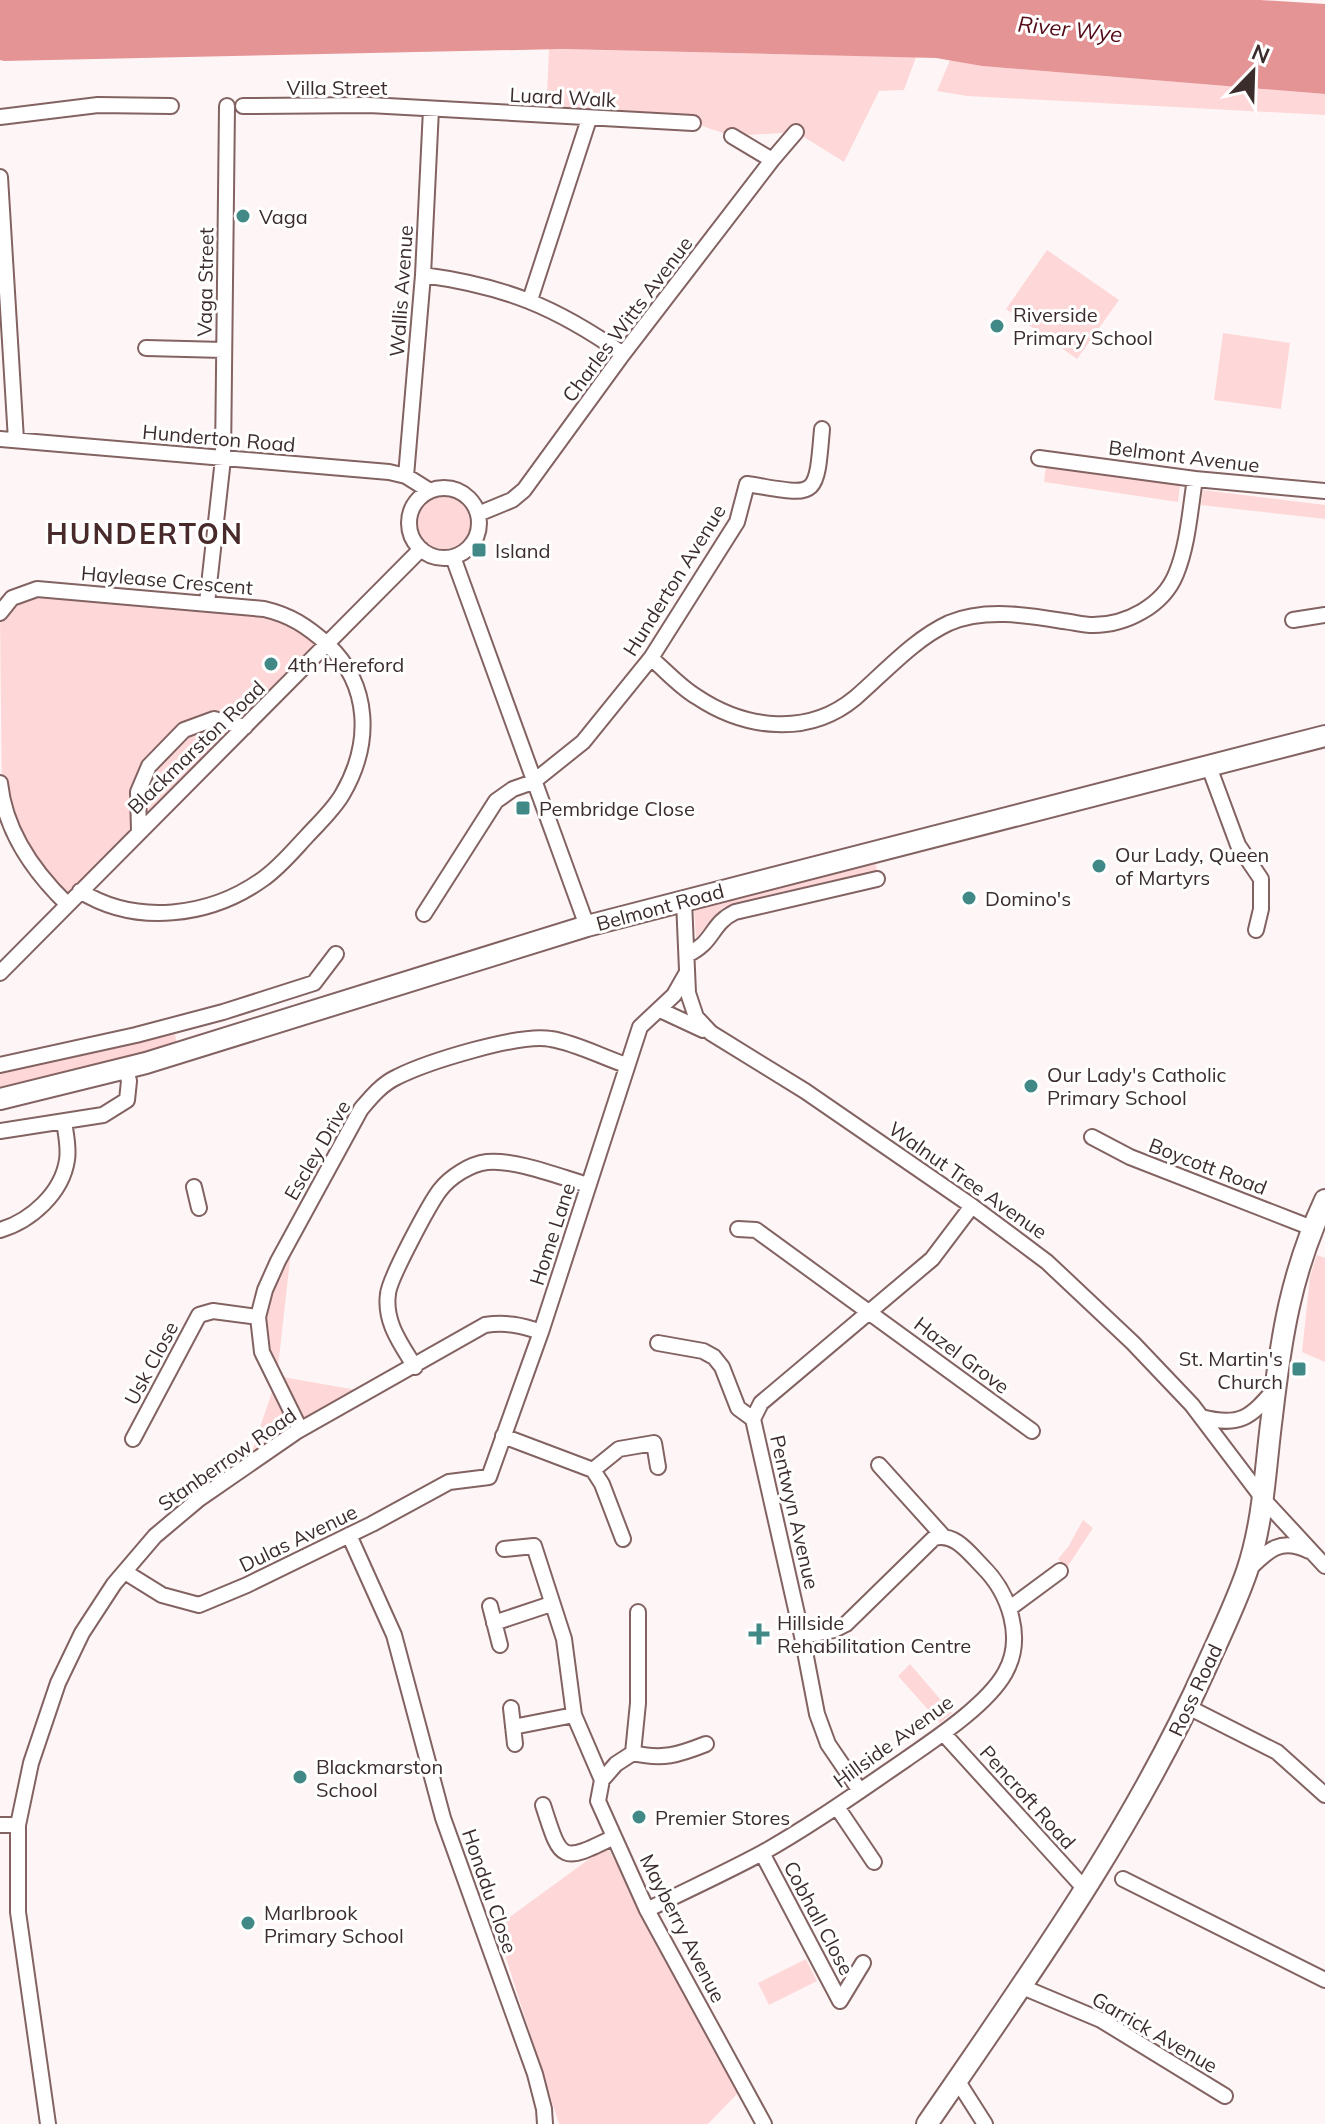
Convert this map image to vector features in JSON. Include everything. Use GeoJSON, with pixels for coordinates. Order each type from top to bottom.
{"type":"FeatureCollection","features":[{"type":"Feature","properties":{"kind":"highway","name":"Belmont Road"},"geometry":{"type":"LineString","coordinates":[[0,1099],[126,1069],[587,926],[1325,736]]}},
{"type":"Feature","properties":{"kind":"highway","name":"Ross Road"},"geometry":{"type":"LineString","coordinates":[[927,2124],[1084,1888],[1155,1772],[1188,1707],[1247,1571],[1264,1500],[1289,1297],[1312,1228],[1325,1200]]}},
{"type":"Feature","properties":{"kind":"street"},"geometry":{"type":"LineString","coordinates":[[0,117],[98,105],[171,106]]}},
{"type":"Feature","properties":{"kind":"street","name":"Villa Street"},"geometry":{"type":"LineString","coordinates":[[243,106],[354,105],[431,109]]}},
{"type":"Feature","properties":{"kind":"street","name":"Vaga Street"},"geometry":{"type":"LineString","coordinates":[[207,603],[223,459],[227,106]]}},
{"type":"Feature","properties":{"kind":"street","name":"Luard Walk"},"geometry":{"type":"LineString","coordinates":[[431,109],[693,123]]}},
{"type":"Feature","properties":{"kind":"street","name":"Wallis Avenue"},"geometry":{"type":"LineString","coordinates":[[406,476],[423,275],[431,109]]}},
{"type":"Feature","properties":{"kind":"street"},"geometry":{"type":"LineString","coordinates":[[530,300],[589,119]]}},
{"type":"Feature","properties":{"kind":"street","name":"Charles Witts Avenue"},"geometry":{"type":"LineString","coordinates":[[478,514],[512,500],[524,490],[623,354],[796,132]]}},
{"type":"Feature","properties":{"kind":"street"},"geometry":{"type":"LineString","coordinates":[[732,136],[772,160]]}},
{"type":"Feature","properties":{"kind":"street"},"geometry":{"type":"LineString","coordinates":[[0,177],[16,440]]}},
{"type":"Feature","properties":{"kind":"street"},"geometry":{"type":"LineString","coordinates":[[423,275],[498,289],[530,300],[579,325],[623,354]]}},
{"type":"Feature","properties":{"kind":"street"},"geometry":{"type":"LineString","coordinates":[[146,348],[224,350]]}},
{"type":"Feature","properties":{"kind":"street","name":"Hunderton Avenue"},"geometry":{"type":"LineString","coordinates":[[533,782],[583,742],[651,658],[737,522],[747,484],[797,492],[809,489],[816,481],[822,429]]}},
{"type":"Feature","properties":{"kind":"street","name":"Hunderton Road"},"geometry":{"type":"LineString","coordinates":[[0,439],[389,472],[406,476],[430,491]]}},
{"type":"Feature","properties":{"kind":"street","name":"Belmont Avenue"},"geometry":{"type":"LineString","coordinates":[[1039,458],[1195,479],[1325,491]]}},
{"type":"Feature","properties":{"kind":"street"},"geometry":{"type":"LineString","coordinates":[[651,658],[696,697],[736,717],[775,726],[810,722],[851,701],[913,647],[950,623],[983,616],[1018,614],[1093,625],[1126,620],[1164,595],[1176,575],[1195,479]]}},
{"type":"Feature","properties":{"kind":"street"},"geometry":{"type":"LineString","coordinates":[[446,488],[458,491],[468,497],[478,514],[478,532],[473,543],[453,557],[431,555],[421,549],[409,528],[414,504],[430,491],[446,488]]}},
{"type":"Feature","properties":{"kind":"street","name":"Blackmarston Road"},"geometry":{"type":"LineString","coordinates":[[0,973],[421,549]]}},
{"type":"Feature","properties":{"kind":"street"},"geometry":{"type":"LineString","coordinates":[[453,557],[587,926]]}},
{"type":"Feature","properties":{"kind":"street","name":"Haylease Crescent"},"geometry":{"type":"LineString","coordinates":[[0,613],[12,598],[37,589],[207,603],[280,613],[304,625],[328,645],[349,669],[359,693],[362,725],[360,752],[348,785],[336,804],[263,879],[234,897],[178,912],[145,914],[124,911],[96,901],[80,891]]}},
{"type":"Feature","properties":{"kind":"street"},"geometry":{"type":"LineString","coordinates":[[1293,620],[1325,615]]}},
{"type":"Feature","properties":{"kind":"street"},"geometry":{"type":"LineString","coordinates":[[139,831],[138,792],[149,766],[184,730],[214,719],[245,727]]}},
{"type":"Feature","properties":{"kind":"street"},"geometry":{"type":"LineString","coordinates":[[1208,764],[1238,845],[1261,879],[1261,909],[1256,930]]}},
{"type":"Feature","properties":{"kind":"street"},"geometry":{"type":"LineString","coordinates":[[424,914],[496,801],[513,789],[533,782]]}},
{"type":"Feature","properties":{"kind":"street"},"geometry":{"type":"LineString","coordinates":[[0,783],[2,804],[14,837],[45,883],[67,904]]}},
{"type":"Feature","properties":{"kind":"street"},"geometry":{"type":"LineString","coordinates":[[687,955],[709,941],[717,924],[735,912],[877,879]]}},
{"type":"Feature","properties":{"kind":"street","name":"Walnut Tree Avenue"},"geometry":{"type":"LineString","coordinates":[[684,901],[688,993],[696,1017],[711,1033],[805,1091],[972,1206],[1075,1286],[1201,1417],[1264,1500],[1325,1566]]}},
{"type":"Feature","properties":{"kind":"street"},"geometry":{"type":"LineString","coordinates":[[0,1065],[136,1035],[314,983],[336,954]]}},
{"type":"Feature","properties":{"kind":"street","name":"Home Lane"},"geometry":{"type":"LineString","coordinates":[[489,1477],[541,1332],[640,1027],[674,995],[687,973]]}},
{"type":"Feature","properties":{"kind":"street"},"geometry":{"type":"LineString","coordinates":[[660,1010],[711,1033]]}},
{"type":"Feature","properties":{"kind":"street","name":"Escley Drive"},"geometry":{"type":"LineString","coordinates":[[300,1429],[262,1352],[258,1317],[265,1290],[278,1261],[361,1109],[378,1090],[396,1077],[510,1040],[533,1037],[552,1039],[626,1065]]}},
{"type":"Feature","properties":{"kind":"street"},"geometry":{"type":"LineString","coordinates":[[0,1131],[103,1115],[127,1100],[129,1081],[126,1069]]}},
{"type":"Feature","properties":{"kind":"street"},"geometry":{"type":"LineString","coordinates":[[0,1230],[23,1221],[55,1189],[67,1164],[64,1122]]}},
{"type":"Feature","properties":{"kind":"street","name":"Boycott Road"},"geometry":{"type":"LineString","coordinates":[[1092,1137],[1130,1157],[1312,1228]]}},
{"type":"Feature","properties":{"kind":"street"},"geometry":{"type":"LineString","coordinates":[[415,1367],[393,1330],[388,1314],[388,1293],[394,1273],[440,1190],[461,1172],[487,1162],[517,1165],[588,1185]]}},
{"type":"Feature","properties":{"kind":"street"},"geometry":{"type":"LineString","coordinates":[[194,1187],[199,1208]]}},
{"type":"Feature","properties":{"kind":"street"},"geometry":{"type":"LineString","coordinates":[[658,1343],[703,1351],[714,1357],[722,1367],[738,1408],[753,1419],[761,1403],[932,1259],[972,1206]]}},
{"type":"Feature","properties":{"kind":"street","name":"Hazel Grove"},"geometry":{"type":"LineString","coordinates":[[738,1229],[756,1230],[1032,1431]]}},
{"type":"Feature","properties":{"kind":"street","name":"Usk Close"},"geometry":{"type":"LineString","coordinates":[[133,1439],[199,1315],[213,1311],[258,1317]]}},
{"type":"Feature","properties":{"kind":"street","name":"Stanberrow Road"},"geometry":{"type":"LineString","coordinates":[[48,2124],[18,1912],[18,1825],[31,1763],[58,1683],[82,1633],[155,1536],[199,1499],[300,1429],[485,1325],[518,1324],[541,1332]]}},
{"type":"Feature","properties":{"kind":"street"},"geometry":{"type":"LineString","coordinates":[[1201,1417],[1224,1423],[1243,1419],[1258,1409],[1276,1388]]}},
{"type":"Feature","properties":{"kind":"street","name":"Pentwyn Avenue"},"geometry":{"type":"LineString","coordinates":[[753,1419],[821,1729],[860,1791]]}},
{"type":"Feature","properties":{"kind":"street"},"geometry":{"type":"LineString","coordinates":[[503,1436],[593,1470],[602,1484],[623,1539]]}},
{"type":"Feature","properties":{"kind":"street"},"geometry":{"type":"LineString","coordinates":[[593,1470],[619,1449],[654,1443],[658,1467]]}},
{"type":"Feature","properties":{"kind":"street","name":"Hillside Avenue"},"geometry":{"type":"LineString","coordinates":[[647,1910],[762,1853],[837,1807],[943,1733],[995,1686],[1006,1672],[1012,1655],[1014,1633],[1010,1608],[1001,1589],[954,1538],[943,1536],[879,1465]]}},
{"type":"Feature","properties":{"kind":"street","name":"Dulas Avenue"},"geometry":{"type":"LineString","coordinates":[[125,1572],[162,1595],[199,1605],[349,1535],[449,1482],[489,1477]]}},
{"type":"Feature","properties":{"kind":"street","name":"Honddu Close"},"geometry":{"type":"LineString","coordinates":[[349,1535],[394,1635],[443,1818],[535,2074],[545,2124]]}},
{"type":"Feature","properties":{"kind":"street"},"geometry":{"type":"LineString","coordinates":[[802,1636],[834,1630],[846,1624],[934,1538],[943,1536]]}},
{"type":"Feature","properties":{"kind":"street"},"geometry":{"type":"LineString","coordinates":[[1247,1571],[1278,1546],[1296,1545],[1313,1553]]}},
{"type":"Feature","properties":{"kind":"street","name":"Mayberry Avenue"},"geometry":{"type":"LineString","coordinates":[[504,1549],[534,1546],[564,1639],[574,1715],[602,1780],[598,1801],[647,1910],[764,2124]]}},
{"type":"Feature","properties":{"kind":"street"},"geometry":{"type":"LineString","coordinates":[[1010,1608],[1060,1571]]}},
{"type":"Feature","properties":{"kind":"street"},"geometry":{"type":"LineString","coordinates":[[494,1623],[551,1604]]}},
{"type":"Feature","properties":{"kind":"street"},"geometry":{"type":"LineString","coordinates":[[490,1606],[500,1645]]}},
{"type":"Feature","properties":{"kind":"street"},"geometry":{"type":"LineString","coordinates":[[633,1753],[638,1703],[638,1612]]}},
{"type":"Feature","properties":{"kind":"street"},"geometry":{"type":"LineString","coordinates":[[1188,1707],[1277,1752],[1325,1795]]}},
{"type":"Feature","properties":{"kind":"street"},"geometry":{"type":"LineString","coordinates":[[511,1708],[515,1744]]}},
{"type":"Feature","properties":{"kind":"street"},"geometry":{"type":"LineString","coordinates":[[513,1727],[574,1715]]}},
{"type":"Feature","properties":{"kind":"street","name":"Pencroft Road"},"geometry":{"type":"LineString","coordinates":[[943,1733],[1084,1888]]}},
{"type":"Feature","properties":{"kind":"street"},"geometry":{"type":"LineString","coordinates":[[602,1780],[616,1764],[633,1753],[654,1758],[676,1756],[706,1744]]}},
{"type":"Feature","properties":{"kind":"street"},"geometry":{"type":"LineString","coordinates":[[543,1805],[556,1846],[563,1852],[572,1855],[614,1837]]}},
{"type":"Feature","properties":{"kind":"street"},"geometry":{"type":"LineString","coordinates":[[837,1807],[874,1862]]}},
{"type":"Feature","properties":{"kind":"street"},"geometry":{"type":"LineString","coordinates":[[0,1825],[18,1825]]}},
{"type":"Feature","properties":{"kind":"street","name":"Cobhall Close"},"geometry":{"type":"LineString","coordinates":[[762,1853],[840,2001],[863,1963]]}},
{"type":"Feature","properties":{"kind":"street"},"geometry":{"type":"LineString","coordinates":[[1123,1879],[1325,1980]]}},
{"type":"Feature","properties":{"kind":"street","name":"Garrick Avenue"},"geometry":{"type":"LineString","coordinates":[[1020,1986],[1120,2030],[1225,2096]]}},
{"type":"Feature","properties":{"kind":"street"},"geometry":{"type":"LineString","coordinates":[[957,2080],[985,2124]]}},
{"type":"Feature","properties":{"kind":"shaded area"},"geometry":{"type":"Polygon","coordinates":[[[549,49],[916,57],[904,90],[879,91],[844,162],[796,132],[732,136],[693,123],[546,116],[549,49]]]}},
{"type":"Feature","properties":{"kind":"shaded area"},"geometry":{"type":"Polygon","coordinates":[[[950,60],[982,66],[1325,94],[1325,115],[967,96],[937,91],[950,60]]]}},
{"type":"Feature","properties":{"kind":"shaded area"},"geometry":{"type":"Polygon","coordinates":[[[1047,250],[1119,300],[1077,359],[1006,309],[1047,250]]]}},
{"type":"Feature","properties":{"kind":"shaded area"},"geometry":{"type":"Polygon","coordinates":[[[1223,333],[1290,343],[1281,409],[1214,400],[1223,333]]]}},
{"type":"Feature","properties":{"kind":"shaded area"},"geometry":{"type":"Polygon","coordinates":[[[1046,465],[1180,485],[1178,502],[1044,482],[1046,465]]]}},
{"type":"Feature","properties":{"kind":"shaded area"},"geometry":{"type":"Polygon","coordinates":[[[1203,490],[1325,505],[1325,519],[1201,505],[1203,490]]]}},
{"type":"Feature","properties":{"kind":"shaded area"},"geometry":{"type":"Polygon","coordinates":[[[444,497],[462,505],[470,523],[462,541],[444,549],[426,541],[418,523],[426,505],[444,497]]]}},
{"type":"Feature","properties":{"kind":"shaded area"},"geometry":{"type":"Polygon","coordinates":[[[37,589],[292,618],[328,645],[67,904],[32,862],[2,804],[0,616],[3,607],[37,589]]]}},
{"type":"Feature","properties":{"kind":"shaded area"},"geometry":{"type":"Polygon","coordinates":[[[876,864],[877,871],[722,908],[696,938],[694,909],[876,864]]]}},
{"type":"Feature","properties":{"kind":"shaded area"},"geometry":{"type":"Polygon","coordinates":[[[173,1025],[179,1053],[0,1099],[0,1065],[173,1025]]]}},
{"type":"Feature","properties":{"kind":"shaded area"},"geometry":{"type":"Polygon","coordinates":[[[293,1233],[277,1376],[368,1392],[247,1466],[276,1380],[258,1317],[293,1233]]]}},
{"type":"Feature","properties":{"kind":"shaded area"},"geometry":{"type":"Polygon","coordinates":[[[1317,1255],[1325,1258],[1325,1362],[1302,1352],[1310,1276],[1317,1255]]]}},
{"type":"Feature","properties":{"kind":"shaded area"},"geometry":{"type":"Polygon","coordinates":[[[1083,1520],[1093,1528],[1066,1569],[1058,1559],[1083,1520]]]}},
{"type":"Feature","properties":{"kind":"shaded area"},"geometry":{"type":"Polygon","coordinates":[[[910,1664],[952,1713],[940,1723],[898,1676],[910,1664]]]}},
{"type":"Feature","properties":{"kind":"shaded area"},"geometry":{"type":"Polygon","coordinates":[[[607,1846],[738,2093],[708,2124],[559,2124],[496,1927],[607,1846]]]}},
{"type":"Feature","properties":{"kind":"shaded area"},"geometry":{"type":"Polygon","coordinates":[[[806,1959],[817,1981],[769,2005],[758,1983],[806,1959]]]}},
{"type":"Feature","properties":{"kind":"water","name":"River Wye"},"geometry":{"type":"Polygon","coordinates":[[[0,0],[1260,0],[1325,4],[1325,94],[982,66],[936,58],[561,49],[4,61],[0,60],[0,0]]]}},
{"type":"Feature","properties":{"kind":"place","name":"Vaga"},"geometry":{"type":"Point","coordinates":[243,216]}},
{"type":"Feature","properties":{"kind":"place","name":"Riverside Primary School"},"geometry":{"type":"Point","coordinates":[997,326]}},
{"type":"Feature","properties":{"kind":"place","name":"Island"},"geometry":{"type":"Point","coordinates":[479,550]}},
{"type":"Feature","properties":{"kind":"place","name":"4th Hereford"},"geometry":{"type":"Point","coordinates":[271,664]}},
{"type":"Feature","properties":{"kind":"place","name":"Pembridge Close"},"geometry":{"type":"Point","coordinates":[523,808]}},
{"type":"Feature","properties":{"kind":"place","name":"Our Lady, Queen of Martyrs"},"geometry":{"type":"Point","coordinates":[1099,866]}},
{"type":"Feature","properties":{"kind":"place","name":"Domino's"},"geometry":{"type":"Point","coordinates":[969,898]}},
{"type":"Feature","properties":{"kind":"place","name":"Our Lady's Catholic Primary School"},"geometry":{"type":"Point","coordinates":[1031,1086]}},
{"type":"Feature","properties":{"kind":"place","name":"St. Martin's Church"},"geometry":{"type":"Point","coordinates":[1299,1369]}},
{"type":"Feature","properties":{"kind":"place","name":"Hillside Rehabilitation Centre"},"geometry":{"type":"Point","coordinates":[759,1634]}},
{"type":"Feature","properties":{"kind":"place","name":"Blackmarston School"},"geometry":{"type":"Point","coordinates":[300,1777]}},
{"type":"Feature","properties":{"kind":"place","name":"Premier Stores"},"geometry":{"type":"Point","coordinates":[639,1817]}},
{"type":"Feature","properties":{"kind":"place","name":"Marlbrook Primary School"},"geometry":{"type":"Point","coordinates":[248,1923]}},
{"type":"Feature","properties":{"kind":"district","name":"HUNDERTON"},"geometry":{"type":"Point","coordinates":[145,533]}}]}
